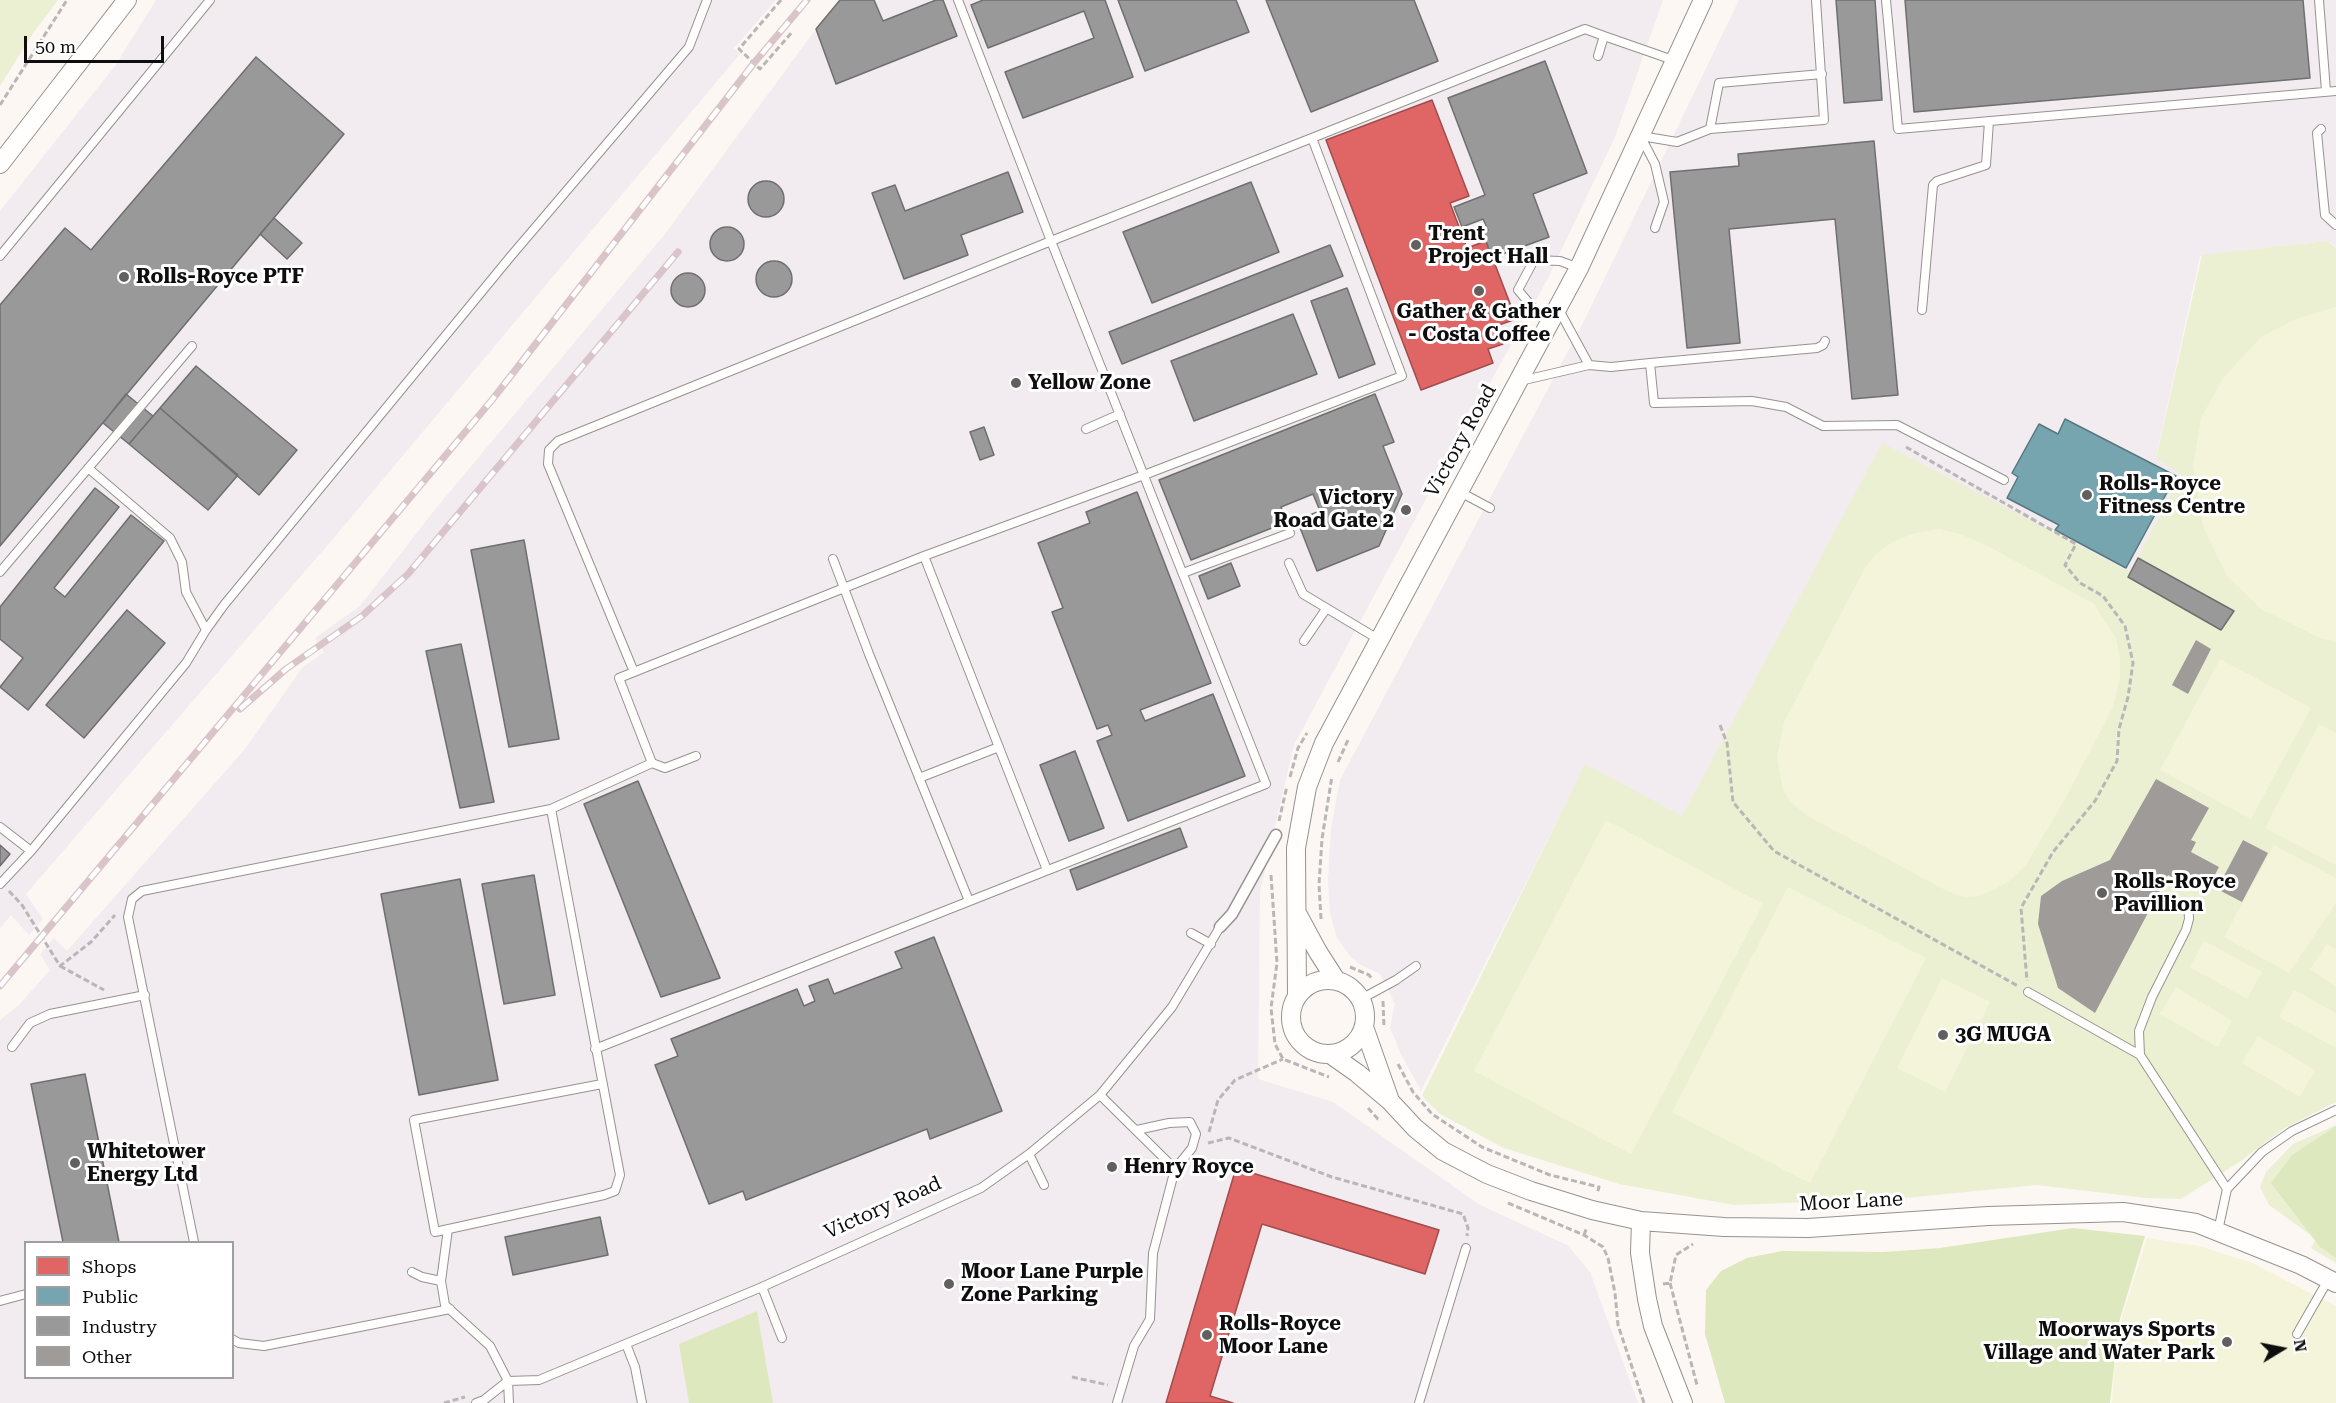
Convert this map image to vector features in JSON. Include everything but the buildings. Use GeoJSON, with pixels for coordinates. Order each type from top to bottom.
{"type":"FeatureCollection","features":[{"type":"Feature","properties":{"kind":"street"},"geometry":{"type":"LineString","coordinates":[[0,165],[127,0]]}},
{"type":"Feature","properties":{"kind":"street","name":"Victory Road"},"geometry":{"type":"LineString","coordinates":[[1297,996],[1296,848],[1307,787],[1324,743],[1579,268],[1673,60],[1703,0]]}},
{"type":"Feature","properties":{"kind":"street"},"geometry":{"type":"LineString","coordinates":[[1220,927],[1232,914],[1276,836]]}},
{"type":"Feature","properties":{"kind":"street","name":"Victory Road"},"geometry":{"type":"LineString","coordinates":[[1298,913],[1318,952],[1336,980]]}},
{"type":"Feature","properties":{"kind":"street"},"geometry":{"type":"LineString","coordinates":[[1325,980],[1336,980],[1350,987],[1361,999],[1365,1018],[1359,1038],[1341,1052],[1330,1054],[1310,1049],[1296,1035],[1291,1015],[1297,996],[1314,982],[1325,980]]}},
{"type":"Feature","properties":{"kind":"street","name":"Moor Lane"},"geometry":{"type":"LineString","coordinates":[[1364,1027],[1389,1100]]}},
{"type":"Feature","properties":{"kind":"street","name":"Moor Lane"},"geometry":{"type":"LineString","coordinates":[[1330,1054],[1358,1073],[1389,1100],[1415,1128],[1443,1151],[1487,1174],[1531,1191],[1581,1207],[1641,1221],[1724,1227],[1808,1228],[1988,1216],[2122,1212],[2196,1223],[2301,1265],[2332,1281]]}},
{"type":"Feature","properties":{"kind":"street"},"geometry":{"type":"LineString","coordinates":[[1641,1221],[1640,1253],[1653,1326],[1683,1403]]}},
{"type":"Feature","properties":{"kind":"lane"},"geometry":{"type":"LineString","coordinates":[[0,255],[210,0]]}},
{"type":"Feature","properties":{"kind":"lane"},"geometry":{"type":"LineString","coordinates":[[1,884],[31,851],[186,663],[206,630],[511,256],[689,47],[707,0]]}},
{"type":"Feature","properties":{"kind":"lane"},"geometry":{"type":"LineString","coordinates":[[595,1049],[1266,784],[958,0]]}},
{"type":"Feature","properties":{"kind":"lane"},"geometry":{"type":"LineString","coordinates":[[1640,135],[1677,142],[1710,129],[1824,120],[1816,0]]}},
{"type":"Feature","properties":{"kind":"lane"},"geometry":{"type":"LineString","coordinates":[[1886,0],[1898,129],[2336,91]]}},
{"type":"Feature","properties":{"kind":"lane"},"geometry":{"type":"LineString","coordinates":[[2319,0],[2326,92]]}},
{"type":"Feature","properties":{"kind":"lane"},"geometry":{"type":"LineString","coordinates":[[634,672],[548,464],[549,450],[558,441],[1051,241],[1585,29],[1673,60]]}},
{"type":"Feature","properties":{"kind":"lane"},"geometry":{"type":"LineString","coordinates":[[1598,56],[1604,36]]}},
{"type":"Feature","properties":{"kind":"lane"},"geometry":{"type":"LineString","coordinates":[[1710,129],[1719,83],[1822,74]]}},
{"type":"Feature","properties":{"kind":"lane"},"geometry":{"type":"LineString","coordinates":[[1922,310],[1933,185],[1937,181],[1986,165],[1989,121]]}},
{"type":"Feature","properties":{"kind":"lane"},"geometry":{"type":"LineString","coordinates":[[2321,129],[2317,133],[2325,215],[2336,225]]}},
{"type":"Feature","properties":{"kind":"lane"},"geometry":{"type":"LineString","coordinates":[[1640,135],[1655,164],[1664,202],[1655,228]]}},
{"type":"Feature","properties":{"kind":"lane"},"geometry":{"type":"LineString","coordinates":[[652,763],[619,678],[924,556],[1402,376],[1312,138]]}},
{"type":"Feature","properties":{"kind":"lane"},"geometry":{"type":"LineString","coordinates":[[1579,268],[1560,261],[1534,260],[1518,290],[1535,310],[1555,315],[1589,365]]}},
{"type":"Feature","properties":{"kind":"lane"},"geometry":{"type":"LineString","coordinates":[[1520,381],[1589,365],[1611,367],[1817,348],[1825,341]]}},
{"type":"Feature","properties":{"kind":"lane"},"geometry":{"type":"LineString","coordinates":[[0,572],[192,346]]}},
{"type":"Feature","properties":{"kind":"lane"},"geometry":{"type":"LineString","coordinates":[[1650,363],[1654,403],[1752,401],[1786,408],[1824,426],[1897,425],[2004,480]]}},
{"type":"Feature","properties":{"kind":"lane"},"geometry":{"type":"LineString","coordinates":[[1086,429],[1120,414]]}},
{"type":"Feature","properties":{"kind":"lane"},"geometry":{"type":"LineString","coordinates":[[88,468],[170,538],[182,562],[186,592],[206,630]]}},
{"type":"Feature","properties":{"kind":"lane"},"geometry":{"type":"LineString","coordinates":[[1459,491],[1490,508]]}},
{"type":"Feature","properties":{"kind":"lane"},"geometry":{"type":"LineString","coordinates":[[1183,573],[1290,533]]}},
{"type":"Feature","properties":{"kind":"lane"},"geometry":{"type":"LineString","coordinates":[[924,556],[1047,870]]}},
{"type":"Feature","properties":{"kind":"lane"},"geometry":{"type":"LineString","coordinates":[[832,558],[969,901]]}},
{"type":"Feature","properties":{"kind":"lane"},"geometry":{"type":"LineString","coordinates":[[1290,563],[1303,594],[1378,639]]}},
{"type":"Feature","properties":{"kind":"lane"},"geometry":{"type":"LineString","coordinates":[[1304,641],[1326,609]]}},
{"type":"Feature","properties":{"kind":"lane"},"geometry":{"type":"LineString","coordinates":[[919,778],[999,747]]}},
{"type":"Feature","properties":{"kind":"lane"},"geometry":{"type":"LineString","coordinates":[[194,1241],[129,917],[132,901],[141,891],[551,809],[652,763],[665,768],[696,756]]}},
{"type":"Feature","properties":{"kind":"lane"},"geometry":{"type":"LineString","coordinates":[[551,809],[620,1175],[615,1191],[604,1195],[435,1232],[414,1120],[602,1084]]}},
{"type":"Feature","properties":{"kind":"lane"},"geometry":{"type":"LineString","coordinates":[[0,827],[31,851]]}},
{"type":"Feature","properties":{"kind":"lane"},"geometry":{"type":"LineString","coordinates":[[2140,1055],[2139,1031],[2152,997],[2186,930],[2189,919],[2188,903]]}},
{"type":"Feature","properties":{"kind":"lane","name":"Victory Road"},"geometry":{"type":"LineString","coordinates":[[508,1381],[539,1380],[762,1287],[981,1188],[1029,1154],[1100,1095],[1172,1007],[1220,927]]}},
{"type":"Feature","properties":{"kind":"lane"},"geometry":{"type":"LineString","coordinates":[[1191,933],[1211,944]]}},
{"type":"Feature","properties":{"kind":"lane"},"geometry":{"type":"LineString","coordinates":[[1361,999],[1416,966]]}},
{"type":"Feature","properties":{"kind":"lane"},"geometry":{"type":"LineString","coordinates":[[2028,992],[2140,1055],[2227,1189]]}},
{"type":"Feature","properties":{"kind":"lane"},"geometry":{"type":"LineString","coordinates":[[12,1047],[30,1023],[50,1014],[145,995]]}},
{"type":"Feature","properties":{"kind":"lane"},"geometry":{"type":"LineString","coordinates":[[1100,1095],[1175,1169]]}},
{"type":"Feature","properties":{"kind":"lane"},"geometry":{"type":"LineString","coordinates":[[2218,1231],[2227,1189],[2262,1152],[2292,1131],[2336,1110]]}},
{"type":"Feature","properties":{"kind":"lane"},"geometry":{"type":"LineString","coordinates":[[1118,1403],[1134,1346],[1150,1319],[1153,1252],[1175,1169],[1192,1148],[1196,1134],[1190,1122],[1169,1123],[1137,1130]]}},
{"type":"Feature","properties":{"kind":"lane"},"geometry":{"type":"LineString","coordinates":[[1029,1154],[1044,1185]]}},
{"type":"Feature","properties":{"kind":"lane"},"geometry":{"type":"LineString","coordinates":[[448,1229],[441,1281],[445,1305],[490,1346],[508,1381],[509,1403]]}},
{"type":"Feature","properties":{"kind":"lane"},"geometry":{"type":"LineString","coordinates":[[1419,1403],[1466,1248]]}},
{"type":"Feature","properties":{"kind":"lane"},"geometry":{"type":"LineString","coordinates":[[412,1272],[422,1277],[441,1281]]}},
{"type":"Feature","properties":{"kind":"lane"},"geometry":{"type":"LineString","coordinates":[[2297,1334],[2332,1281]]}},
{"type":"Feature","properties":{"kind":"lane"},"geometry":{"type":"LineString","coordinates":[[762,1287],[782,1338]]}},
{"type":"Feature","properties":{"kind":"lane"},"geometry":{"type":"LineString","coordinates":[[0,1301],[24,1295]]}},
{"type":"Feature","properties":{"kind":"lane"},"geometry":{"type":"LineString","coordinates":[[234,1340],[239,1343],[264,1346],[450,1309]]}},
{"type":"Feature","properties":{"kind":"lane"},"geometry":{"type":"LineString","coordinates":[[626,1344],[642,1403]]}},
{"type":"Feature","properties":{"kind":"lane"},"geometry":{"type":"LineString","coordinates":[[476,1403],[484,1400],[508,1381]]}},
{"type":"Feature","properties":{"kind":"path"},"geometry":{"type":"LineString","coordinates":[[0,105],[67,0]]}},
{"type":"Feature","properties":{"kind":"path"},"geometry":{"type":"LineString","coordinates":[[781,0],[739,49],[760,69],[793,31]]}},
{"type":"Feature","properties":{"kind":"path"},"geometry":{"type":"LineString","coordinates":[[1906,447],[2076,544],[2065,565],[2080,583],[2103,596],[2125,626],[2133,663],[2128,698],[2119,729],[2117,761],[2095,801],[2054,852],[2021,908],[2028,992]]}},
{"type":"Feature","properties":{"kind":"path"},"geometry":{"type":"LineString","coordinates":[[1720,725],[1727,743],[1733,802],[1774,850],[2028,992]]}},
{"type":"Feature","properties":{"kind":"path"},"geometry":{"type":"LineString","coordinates":[[1,884],[22,905],[60,966],[102,988],[119,1000]]}},
{"type":"Feature","properties":{"kind":"path"},"geometry":{"type":"LineString","coordinates":[[60,966],[91,942],[126,901],[132,901]]}},
{"type":"Feature","properties":{"kind":"path"},"geometry":{"type":"LineString","coordinates":[[1207,1143],[1218,1100],[1235,1080],[1283,1059]]}},
{"type":"Feature","properties":{"kind":"path"},"geometry":{"type":"LineString","coordinates":[[1378,1119],[1387,1126]]}},
{"type":"Feature","properties":{"kind":"path"},"geometry":{"type":"LineString","coordinates":[[1192,1148],[1228,1138],[1332,1176],[1462,1214],[1468,1228],[1466,1248]]}},
{"type":"Feature","properties":{"kind":"path"},"geometry":{"type":"LineString","coordinates":[[1499,1200],[1584,1235],[1603,1248],[1608,1258],[1615,1293],[1618,1325],[1644,1403]]}},
{"type":"Feature","properties":{"kind":"path"},"geometry":{"type":"LineString","coordinates":[[1696,1242],[1676,1255],[1670,1283],[1698,1387]]}},
{"type":"Feature","properties":{"kind":"path"},"geometry":{"type":"LineString","coordinates":[[1615,1293],[1670,1283]]}},
{"type":"Feature","properties":{"kind":"path"},"geometry":{"type":"LineString","coordinates":[[1072,1377],[1122,1389]]}},
{"type":"Feature","properties":{"kind":"shaded area"},"geometry":{"type":"Polygon","coordinates":[[[156,0],[776,0],[734,48],[740,54],[338,533],[26,894],[43,919],[29,935],[11,915],[0,928],[0,211],[115,66],[156,0]]]}},
{"type":"Feature","properties":{"kind":"shaded area"},"geometry":{"type":"Polygon","coordinates":[[[840,0],[1663,0],[1615,137],[1547,280],[1436,480],[1294,745],[1260,891],[1258,1079],[1333,1102],[1480,1205],[1567,1245],[1590,1272],[1638,1403],[0,1403],[0,1020],[19,1005],[50,970],[40,954],[54,938],[67,951],[245,749],[302,668],[324,652],[315,638],[360,606],[433,512],[665,234],[816,29],[840,0]]]}},
{"type":"Feature","properties":{"kind":"shaded area"},"geometry":{"type":"Polygon","coordinates":[[[1739,0],[2336,0],[2336,247],[2327,241],[2200,256],[2156,457],[2183,474],[2130,573],[1882,444],[1682,817],[1585,765],[1421,1091],[1400,1052],[1390,1027],[1395,1004],[1380,974],[1361,965],[1351,957],[1337,938],[1330,913],[1328,880],[1331,828],[1340,780],[1584,321],[1739,0]]]}},
{"type":"Feature","properties":{"kind":"green space"},"geometry":{"type":"Polygon","coordinates":[[[0,0],[58,0],[34,32],[0,86],[0,0]]]}},
{"type":"Feature","properties":{"kind":"green space"},"geometry":{"type":"Polygon","coordinates":[[[2327,241],[2336,248],[2336,1102],[2283,1129],[2241,1161],[2181,1199],[2146,1198],[2037,1185],[1895,1199],[1734,1205],[1619,1184],[1504,1148],[1440,1114],[1422,1096],[1585,764],[1682,816],[1882,443],[2130,572],[2182,475],[2156,458],[2202,255],[2327,241]]]}},
{"type":"Feature","properties":{"kind":"green space"},"geometry":{"type":"Polygon","coordinates":[[[2336,307],[2336,641],[2320,638],[2261,609],[2227,576],[2203,526],[2193,466],[2201,418],[2224,377],[2261,337],[2296,319],[2336,307]]]}},
{"type":"Feature","properties":{"kind":"green space"},"geometry":{"type":"Polygon","coordinates":[[[1939,529],[1960,534],[1986,545],[2094,604],[2116,638],[2120,659],[2120,678],[2113,707],[2065,799],[2026,865],[2008,882],[1978,896],[1964,897],[1949,892],[1806,815],[1792,803],[1783,790],[1777,757],[1784,722],[1866,566],[1877,553],[1892,542],[1912,534],[1939,529]]]}},
{"type":"Feature","properties":{"kind":"green space"},"geometry":{"type":"Polygon","coordinates":[[[2220,659],[2311,708],[2251,819],[2160,770],[2220,659]]]}},
{"type":"Feature","properties":{"kind":"green space"},"geometry":{"type":"Polygon","coordinates":[[[2319,724],[2336,733],[2336,865],[2265,828],[2319,724]]]}},
{"type":"Feature","properties":{"kind":"green space"},"geometry":{"type":"Polygon","coordinates":[[[1606,820],[1763,904],[1631,1154],[1474,1071],[1606,820]]]}},
{"type":"Feature","properties":{"kind":"green space"},"geometry":{"type":"Polygon","coordinates":[[[2274,845],[2336,878],[2336,903],[2289,973],[2224,937],[2274,845]]]}},
{"type":"Feature","properties":{"kind":"green space"},"geometry":{"type":"Polygon","coordinates":[[[1788,887],[1926,958],[1810,1183],[1672,1112],[1788,887]]]}},
{"type":"Feature","properties":{"kind":"green space"},"geometry":{"type":"Polygon","coordinates":[[[2204,941],[2262,972],[2247,999],[2190,967],[2204,941]]]}},
{"type":"Feature","properties":{"kind":"green space"},"geometry":{"type":"Polygon","coordinates":[[[2327,944],[2336,950],[2336,987],[2310,969],[2327,944]]]}},
{"type":"Feature","properties":{"kind":"green space","name":"3G MUGA"},"geometry":{"type":"Polygon","coordinates":[[[1942,978],[1990,1002],[1945,1092],[1897,1068],[1942,978]]]}},
{"type":"Feature","properties":{"kind":"green space"},"geometry":{"type":"Polygon","coordinates":[[[2176,987],[2232,1021],[2218,1047],[2160,1014],[2176,987]]]}},
{"type":"Feature","properties":{"kind":"green space"},"geometry":{"type":"Polygon","coordinates":[[[2294,990],[2336,1013],[2336,1048],[2279,1017],[2294,990]]]}},
{"type":"Feature","properties":{"kind":"green space"},"geometry":{"type":"Polygon","coordinates":[[[2258,1036],[2315,1070],[2300,1097],[2242,1063],[2258,1036]]]}},
{"type":"Feature","properties":{"kind":"green space"},"geometry":{"type":"Polygon","coordinates":[[[2336,1125],[2336,1263],[2311,1248],[2316,1239],[2269,1205],[2260,1187],[2266,1172],[2293,1144],[2336,1125]]]}},
{"type":"Feature","properties":{"kind":"green space"},"geometry":{"type":"Polygon","coordinates":[[[2336,1126],[2336,1258],[2320,1247],[2271,1183],[2292,1155],[2336,1126]]]}},
{"type":"Feature","properties":{"kind":"green space"},"geometry":{"type":"Polygon","coordinates":[[[2073,1228],[2145,1236],[2119,1322],[2110,1403],[1725,1403],[1705,1334],[1706,1290],[1721,1271],[1747,1258],[1782,1251],[1884,1252],[1940,1248],[2073,1228]]]}},
{"type":"Feature","properties":{"kind":"green space","name":"Moorways Sports Village and Water Park"},"geometry":{"type":"Polygon","coordinates":[[[2147,1238],[2199,1246],[2250,1262],[2336,1306],[2336,1403],[2112,1403],[2114,1368],[2122,1317],[2147,1238]]]}},
{"type":"Feature","properties":{"kind":"green space"},"geometry":{"type":"Polygon","coordinates":[[[757,1311],[773,1403],[689,1403],[679,1344],[757,1311]]]}},
{"type":"Feature","properties":{"kind":"railway"},"geometry":{"type":"LineString","coordinates":[[0,986],[492,400],[754,63],[807,0]]}},
{"type":"Feature","properties":{"kind":"railway"},"geometry":{"type":"LineString","coordinates":[[240,709],[286,669],[362,616],[408,574],[678,252]]}},
{"type":"Feature","properties":{"kind":"place","name":"Trent Project Hall"},"geometry":{"type":"Point","coordinates":[1416,245]}},
{"type":"Feature","properties":{"kind":"place","name":"Rolls-Royce PTF"},"geometry":{"type":"Point","coordinates":[124,277]}},
{"type":"Feature","properties":{"kind":"place","name":"Gather & Gather - Costa Coffee"},"geometry":{"type":"Point","coordinates":[1479,291]}},
{"type":"Feature","properties":{"kind":"place","name":"Yellow Zone"},"geometry":{"type":"Point","coordinates":[1016,383]}},
{"type":"Feature","properties":{"kind":"place","name":"Rolls-Royce Fitness Centre"},"geometry":{"type":"Point","coordinates":[2087,495]}},
{"type":"Feature","properties":{"kind":"place","name":"Victory Road Gate 2"},"geometry":{"type":"Point","coordinates":[1406,510]}},
{"type":"Feature","properties":{"kind":"place","name":"Rolls-Royce Pavillion"},"geometry":{"type":"Point","coordinates":[2102,893]}},
{"type":"Feature","properties":{"kind":"place","name":"3G MUGA"},"geometry":{"type":"Point","coordinates":[1943,1035]}},
{"type":"Feature","properties":{"kind":"place","name":"Whitetower Energy Ltd"},"geometry":{"type":"Point","coordinates":[75,1163]}},
{"type":"Feature","properties":{"kind":"place","name":"Henry Royce"},"geometry":{"type":"Point","coordinates":[1112,1167]}},
{"type":"Feature","properties":{"kind":"place","name":"Moor Lane Purple Zone Parking"},"geometry":{"type":"Point","coordinates":[949,1284]}},
{"type":"Feature","properties":{"kind":"place","name":"Rolls-Royce Moor Lane"},"geometry":{"type":"Point","coordinates":[1207,1335]}},
{"type":"Feature","properties":{"kind":"place","name":"Moorways Sports Village and Water Park"},"geometry":{"type":"Point","coordinates":[2227,1342]}}]}
